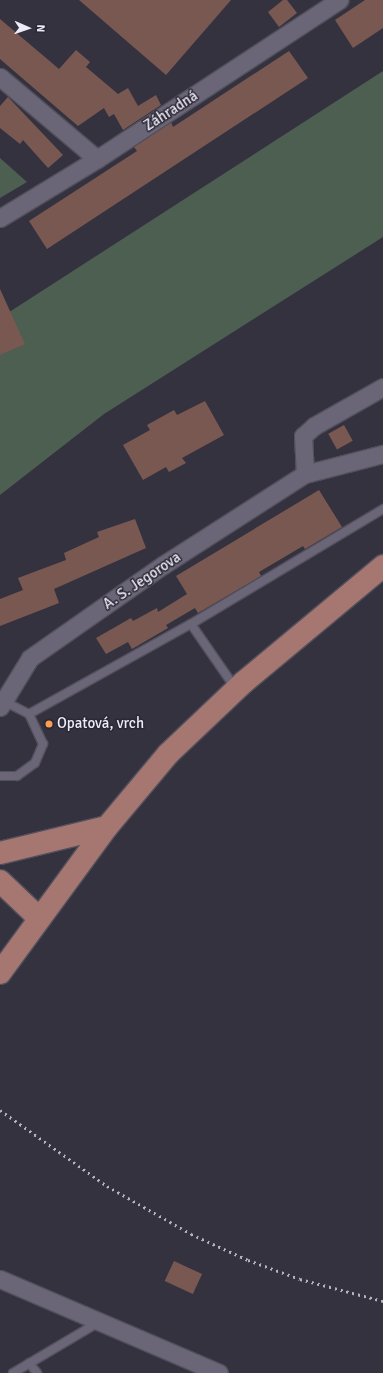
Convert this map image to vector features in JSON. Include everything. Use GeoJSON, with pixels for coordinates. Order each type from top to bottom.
{"type":"FeatureCollection","features":[{"type":"Feature","properties":{"kind":"main road"},"geometry":{"type":"LineString","coordinates":[[0,973],[106,827],[168,754],[236,689],[383,566]]}},
{"type":"Feature","properties":{"kind":"main road"},"geometry":{"type":"LineString","coordinates":[[0,853],[106,827]]}},
{"type":"Feature","properties":{"kind":"main road"},"geometry":{"type":"LineString","coordinates":[[0,881],[39,918]]}},
{"type":"Feature","properties":{"kind":"street","name":"Záhradná"},"geometry":{"type":"LineString","coordinates":[[0,218],[97,159],[339,0]]}},
{"type":"Feature","properties":{"kind":"street"},"geometry":{"type":"LineString","coordinates":[[0,77],[97,159]]}},
{"type":"Feature","properties":{"kind":"street"},"geometry":{"type":"LineString","coordinates":[[305,474],[303,436],[314,426],[383,387]]}},
{"type":"Feature","properties":{"kind":"street","name":"A. S. Jegorova"},"geometry":{"type":"LineString","coordinates":[[2,704],[30,658],[163,565],[305,474],[383,454]]}},
{"type":"Feature","properties":{"kind":"street"},"geometry":{"type":"LineString","coordinates":[[0,1279],[101,1320],[219,1373]]}},
{"type":"Feature","properties":{"kind":"lane"},"geometry":{"type":"LineString","coordinates":[[29,714],[191,624],[383,509]]}},
{"type":"Feature","properties":{"kind":"lane"},"geometry":{"type":"LineString","coordinates":[[191,624],[236,689]]}},
{"type":"Feature","properties":{"kind":"lane"},"geometry":{"type":"LineString","coordinates":[[0,776],[17,776],[35,763],[43,744],[29,714],[2,704]]}},
{"type":"Feature","properties":{"kind":"lane"},"geometry":{"type":"LineString","coordinates":[[13,1373],[101,1320]]}},
{"type":"Feature","properties":{"kind":"lane"},"geometry":{"type":"LineString","coordinates":[[29,1364],[37,1373]]}},
{"type":"Feature","properties":{"kind":"green space"},"geometry":{"type":"Polygon","coordinates":[[[383,71],[383,237],[104,414],[0,495],[0,318],[383,71]]]}},
{"type":"Feature","properties":{"kind":"green space"},"geometry":{"type":"Polygon","coordinates":[[[0,158],[27,182],[0,198],[0,158]]]}},
{"type":"Feature","properties":{"kind":"building"},"geometry":{"type":"Polygon","coordinates":[[[79,0],[231,0],[166,75],[79,0]]]}},
{"type":"Feature","properties":{"kind":"building"},"geometry":{"type":"Polygon","coordinates":[[[283,0],[287,0],[297,13],[279,27],[268,12],[283,0]]]}},
{"type":"Feature","properties":{"kind":"building"},"geometry":{"type":"Polygon","coordinates":[[[365,0],[383,0],[383,28],[353,48],[335,20],[365,0]]]}},
{"type":"Feature","properties":{"kind":"building"},"geometry":{"type":"Polygon","coordinates":[[[0,19],[59,69],[76,50],[90,62],[86,67],[118,94],[128,88],[138,106],[156,95],[161,105],[123,130],[114,114],[109,117],[104,108],[78,126],[0,59],[0,19]]]}},
{"type":"Feature","properties":{"kind":"building"},"geometry":{"type":"Polygon","coordinates":[[[289,51],[308,78],[47,249],[29,221],[137,151],[134,147],[171,122],[173,127],[289,51]]]}},
{"type":"Feature","properties":{"kind":"building"},"geometry":{"type":"Polygon","coordinates":[[[8,97],[63,155],[48,168],[23,140],[20,144],[0,128],[0,106],[8,97]]]}},
{"type":"Feature","properties":{"kind":"building"},"geometry":{"type":"Polygon","coordinates":[[[0,289],[25,344],[0,355],[0,289]]]}},
{"type":"Feature","properties":{"kind":"building"},"geometry":{"type":"Polygon","coordinates":[[[205,401],[224,435],[182,458],[186,463],[169,472],[166,467],[143,480],[123,445],[150,430],[147,425],[174,410],[177,415],[205,401]]]}},
{"type":"Feature","properties":{"kind":"building"},"geometry":{"type":"Polygon","coordinates":[[[344,425],[353,441],[337,449],[328,434],[344,425]]]}},
{"type":"Feature","properties":{"kind":"building"},"geometry":{"type":"Polygon","coordinates":[[[319,490],[342,527],[305,549],[303,546],[259,572],[261,576],[198,613],[195,608],[166,625],[168,628],[132,649],[128,642],[106,654],[96,638],[131,618],[133,621],[157,608],[158,612],[187,594],[176,576],[319,490]]]}},
{"type":"Feature","properties":{"kind":"building"},"geometry":{"type":"Polygon","coordinates":[[[135,519],[146,548],[54,589],[59,603],[0,626],[0,599],[23,590],[18,578],[66,560],[64,553],[99,537],[97,532],[135,519]]]}},
{"type":"Feature","properties":{"kind":"building"},"geometry":{"type":"Polygon","coordinates":[[[174,1261],[202,1274],[193,1294],[165,1281],[174,1261]]]}},
{"type":"Feature","properties":{"kind":"railway"},"geometry":{"type":"LineString","coordinates":[[0,1110],[107,1186],[191,1234],[248,1260],[300,1279],[383,1301]]}},
{"type":"Feature","properties":{"kind":"place","name":"Opatová, vrch"},"geometry":{"type":"Point","coordinates":[49,724]}}]}
